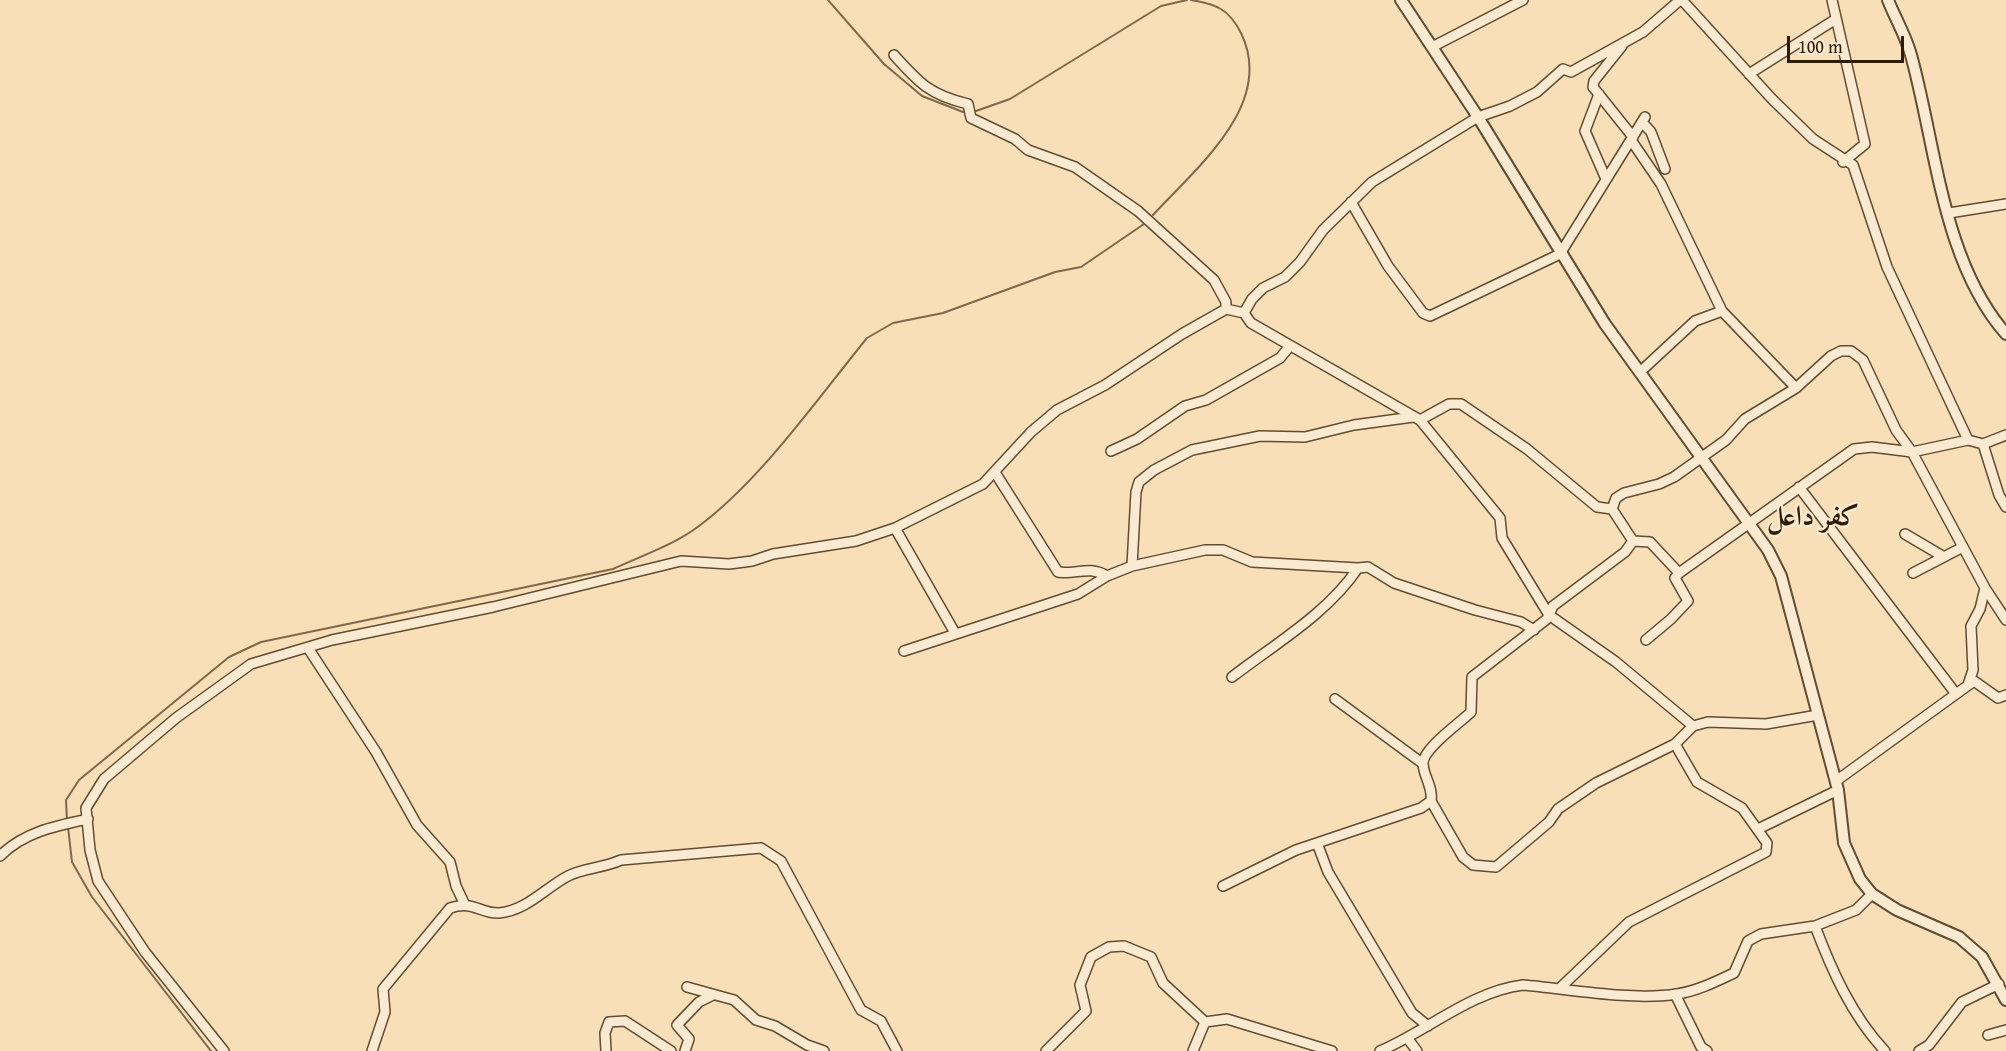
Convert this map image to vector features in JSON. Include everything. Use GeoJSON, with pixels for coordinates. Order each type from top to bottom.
{"type":"FeatureCollection","features":[{"type":"Feature","properties":{"kind":"street"},"geometry":{"type":"LineString","coordinates":[[1401,0],[1478,117],[1605,324],[1750,522],[1781,576],[1837,785],[1844,843],[1860,879],[1872,894],[1898,910],[1959,937],[1983,957],[2006,1000]]}},
{"type":"Feature","properties":{"kind":"street"},"geometry":{"type":"LineString","coordinates":[[1432,47],[1523,0]]}},
{"type":"Feature","properties":{"kind":"street"},"geometry":{"type":"LineString","coordinates":[[1244,313],[1252,299],[1263,288],[1285,276],[1300,262],[1323,230],[1390,169],[1478,117],[1510,106],[1537,92],[1563,69],[1571,72],[1642,32],[1681,0],[1813,139],[1844,162],[1853,165],[1887,267],[1968,440]]}},
{"type":"Feature","properties":{"kind":"street"},"geometry":{"type":"LineString","coordinates":[[1832,0],[1865,144],[1844,162]]}},
{"type":"Feature","properties":{"kind":"street"},"geometry":{"type":"LineString","coordinates":[[1888,0],[1911,53],[1934,160],[1963,263],[1975,292],[2006,334]]}},
{"type":"Feature","properties":{"kind":"street"},"geometry":{"type":"LineString","coordinates":[[1749,74],[1836,19]]}},
{"type":"Feature","properties":{"kind":"street"},"geometry":{"type":"LineString","coordinates":[[1625,41],[1594,81],[1593,87],[1632,138],[1661,184],[1722,311],[1796,388]]}},
{"type":"Feature","properties":{"kind":"street"},"geometry":{"type":"LineString","coordinates":[[894,56],[923,87],[950,100],[968,104],[971,118],[1015,139],[1028,150],[1075,167],[1138,211],[1214,280],[1226,302],[1226,309]]}},
{"type":"Feature","properties":{"kind":"street"},"geometry":{"type":"LineString","coordinates":[[1599,94],[1585,131],[1606,179]]}},
{"type":"Feature","properties":{"kind":"street"},"geometry":{"type":"LineString","coordinates":[[1352,202],[1388,266],[1423,313],[1430,316],[1560,254],[1644,120],[1665,169]]}},
{"type":"Feature","properties":{"kind":"street"},"geometry":{"type":"LineString","coordinates":[[1949,213],[2006,204]]}},
{"type":"Feature","properties":{"kind":"street"},"geometry":{"type":"LineString","coordinates":[[224,1051],[171,987],[99,881],[90,850],[86,808],[104,780],[176,717],[251,664],[332,640],[604,582],[681,561],[729,564],[752,561],[773,554],[856,541],[895,528],[983,484],[996,474],[1031,432],[1057,410],[1106,385],[1182,334],[1226,309],[1244,313],[1251,323],[1417,418],[1500,518],[1502,537],[1549,615],[1616,662],[1693,726]]}},
{"type":"Feature","properties":{"kind":"street"},"geometry":{"type":"LineString","coordinates":[[1640,372],[1695,321],[1722,311]]}},
{"type":"Feature","properties":{"kind":"street"},"geometry":{"type":"LineString","coordinates":[[1111,451],[1137,439],[1185,406],[1206,400],[1280,358],[1290,345]]}},
{"type":"Feature","properties":{"kind":"street"},"geometry":{"type":"LineString","coordinates":[[1612,508],[1616,498],[1624,493],[1659,484],[1703,457],[1726,440],[1745,419],[1796,388],[1831,356],[1841,351],[1851,351],[1863,360],[1896,430],[1912,452],[1985,588],[2006,620]]}},
{"type":"Feature","properties":{"kind":"street"},"geometry":{"type":"LineString","coordinates":[[1132,566],[1136,492],[1139,482],[1171,459],[1192,450],[1260,436],[1305,437],[1354,425],[1417,418],[1449,405],[1461,404],[1527,448],[1597,507],[1612,508]]}},
{"type":"Feature","properties":{"kind":"street"},"geometry":{"type":"LineString","coordinates":[[1646,640],[1688,601],[1675,578],[1679,573],[1854,449],[1872,447],[1912,452],[1968,440],[1983,444],[2006,435]]}},
{"type":"Feature","properties":{"kind":"street"},"geometry":{"type":"LineString","coordinates":[[1983,444],[1999,495],[2006,507]]}},
{"type":"Feature","properties":{"kind":"street"},"geometry":{"type":"LineString","coordinates":[[996,474],[1058,572],[1086,569],[1107,576]]}},
{"type":"Feature","properties":{"kind":"street"},"geometry":{"type":"LineString","coordinates":[[1799,487],[1956,693]]}},
{"type":"Feature","properties":{"kind":"street"},"geometry":{"type":"LineString","coordinates":[[1612,508],[1633,542]]}},
{"type":"Feature","properties":{"kind":"street"},"geometry":{"type":"LineString","coordinates":[[895,528],[955,633]]}},
{"type":"Feature","properties":{"kind":"street"},"geometry":{"type":"LineString","coordinates":[[1905,534],[1944,557]]}},
{"type":"Feature","properties":{"kind":"street"},"geometry":{"type":"LineString","coordinates":[[1422,763],[1425,753],[1471,712],[1472,677],[1534,630],[1549,615],[1553,606],[1626,552],[1633,542]]}},
{"type":"Feature","properties":{"kind":"street"},"geometry":{"type":"LineString","coordinates":[[1633,542],[1650,542],[1679,573]]}},
{"type":"Feature","properties":{"kind":"street"},"geometry":{"type":"LineString","coordinates":[[1913,573],[1963,548]]}},
{"type":"Feature","properties":{"kind":"street"},"geometry":{"type":"LineString","coordinates":[[904,651],[1078,594],[1107,576],[1132,566],[1205,550],[1224,550],[1252,562],[1368,567],[1394,583],[1475,610],[1521,622],[1534,630]]}},
{"type":"Feature","properties":{"kind":"street"},"geometry":{"type":"LineString","coordinates":[[1232,677],[1310,618],[1347,585],[1358,568]]}},
{"type":"Feature","properties":{"kind":"street"},"geometry":{"type":"LineString","coordinates":[[1968,685],[1973,670],[1971,626],[1980,609],[1985,588]]}},
{"type":"Feature","properties":{"kind":"street"},"geometry":{"type":"LineString","coordinates":[[308,648],[376,752],[417,825],[450,862],[456,886],[464,903]]}},
{"type":"Feature","properties":{"kind":"street"},"geometry":{"type":"LineString","coordinates":[[1758,829],[1837,785],[1974,681],[1998,698],[2006,695]]}},
{"type":"Feature","properties":{"kind":"street"},"geometry":{"type":"LineString","coordinates":[[1335,699],[1422,763],[1432,791],[1431,801],[1463,857],[1473,865],[1496,867],[1549,822],[1558,809],[1596,783],[1675,744],[1693,726],[1708,722],[1766,724],[1818,715]]}},
{"type":"Feature","properties":{"kind":"street"},"geometry":{"type":"LineString","coordinates":[[1560,988],[1629,922],[1766,852],[1767,843],[1742,808],[1697,782],[1675,744]]}},
{"type":"Feature","properties":{"kind":"street"},"geometry":{"type":"LineString","coordinates":[[1223,886],[1296,850],[1421,808],[1431,801]]}},
{"type":"Feature","properties":{"kind":"street"},"geometry":{"type":"LineString","coordinates":[[0,856],[14,844],[50,826],[88,819]]}},
{"type":"Feature","properties":{"kind":"street"},"geometry":{"type":"LineString","coordinates":[[1317,843],[1328,872],[1412,1013],[1428,1026]]}},
{"type":"Feature","properties":{"kind":"street"},"geometry":{"type":"LineString","coordinates":[[372,1051],[386,1012],[383,989],[450,908],[464,903],[497,913],[520,908],[570,874],[603,868],[621,860],[761,848],[781,861],[799,900],[823,936],[861,1010],[881,1021],[897,1051]]}},
{"type":"Feature","properties":{"kind":"street"},"geometry":{"type":"LineString","coordinates":[[1380,1051],[1408,1039],[1428,1026],[1503,987],[1522,985],[1647,996],[1675,994],[1703,987],[1734,973],[1748,941],[1761,934],[1815,926],[1856,910],[1872,894]]}},
{"type":"Feature","properties":{"kind":"street"},"geometry":{"type":"LineString","coordinates":[[1815,926],[1829,965],[1856,1014],[1885,1051]]}},
{"type":"Feature","properties":{"kind":"street"},"geometry":{"type":"LineString","coordinates":[[1046,1051],[1086,1011],[1080,985],[1091,957],[1109,947],[1124,946],[1151,957],[1163,983],[1205,1022]]}},
{"type":"Feature","properties":{"kind":"street"},"geometry":{"type":"LineString","coordinates":[[1919,1051],[1929,1045],[1962,1002],[1999,984]]}},
{"type":"Feature","properties":{"kind":"street"},"geometry":{"type":"LineString","coordinates":[[687,987],[734,1000],[756,1020],[775,1026],[807,1045],[824,1051]]}},
{"type":"Feature","properties":{"kind":"street"},"geometry":{"type":"LineString","coordinates":[[1675,994],[1701,1047],[1707,1051]]}},
{"type":"Feature","properties":{"kind":"street"},"geometry":{"type":"LineString","coordinates":[[685,1051],[689,1039],[677,1025],[699,1002],[713,995]]}},
{"type":"Feature","properties":{"kind":"street"},"geometry":{"type":"LineString","coordinates":[[1205,1022],[1227,1019],[1332,1051]]}},
{"type":"Feature","properties":{"kind":"street"},"geometry":{"type":"LineString","coordinates":[[606,1051],[605,1033],[609,1022],[625,1021],[671,1051]]}},
{"type":"Feature","properties":{"kind":"street"},"geometry":{"type":"LineString","coordinates":[[1193,1051],[1205,1022]]}},
{"type":"Feature","properties":{"kind":"street"},"geometry":{"type":"LineString","coordinates":[[1988,1035],[2006,1030]]}},
{"type":"Feature","properties":{"kind":"street"},"geometry":{"type":"LineString","coordinates":[[1408,1039],[1417,1051]]}},
{"type":"Feature","properties":{"kind":"waterway"},"geometry":{"type":"LineString","coordinates":[[828,0],[884,64],[922,96],[963,112]]}},
{"type":"Feature","properties":{"kind":"waterway"},"geometry":{"type":"LineString","coordinates":[[976,111],[1010,99],[1161,6],[1187,0]]}},
{"type":"Feature","properties":{"kind":"waterway"},"geometry":{"type":"LineString","coordinates":[[1153,215],[1190,177],[1226,133],[1240,109],[1248,85],[1249,59],[1241,33],[1232,18],[1215,6],[1191,0]]}},
{"type":"Feature","properties":{"kind":"waterway"},"geometry":{"type":"LineString","coordinates":[[67,821],[66,800],[79,780],[229,657],[261,642],[613,569],[668,545],[699,526],[745,486],[788,437],[867,338],[893,323],[943,313],[1055,272],[1081,267],[1144,224]]}},
{"type":"Feature","properties":{"kind":"waterway"},"geometry":{"type":"LineString","coordinates":[[68,827],[72,862],[92,897],[211,1051]]}},
{"type":"Feature","properties":{"kind":"district","name":"كفر داعل"},"geometry":{"type":"Point","coordinates":[1813,518]}}]}
